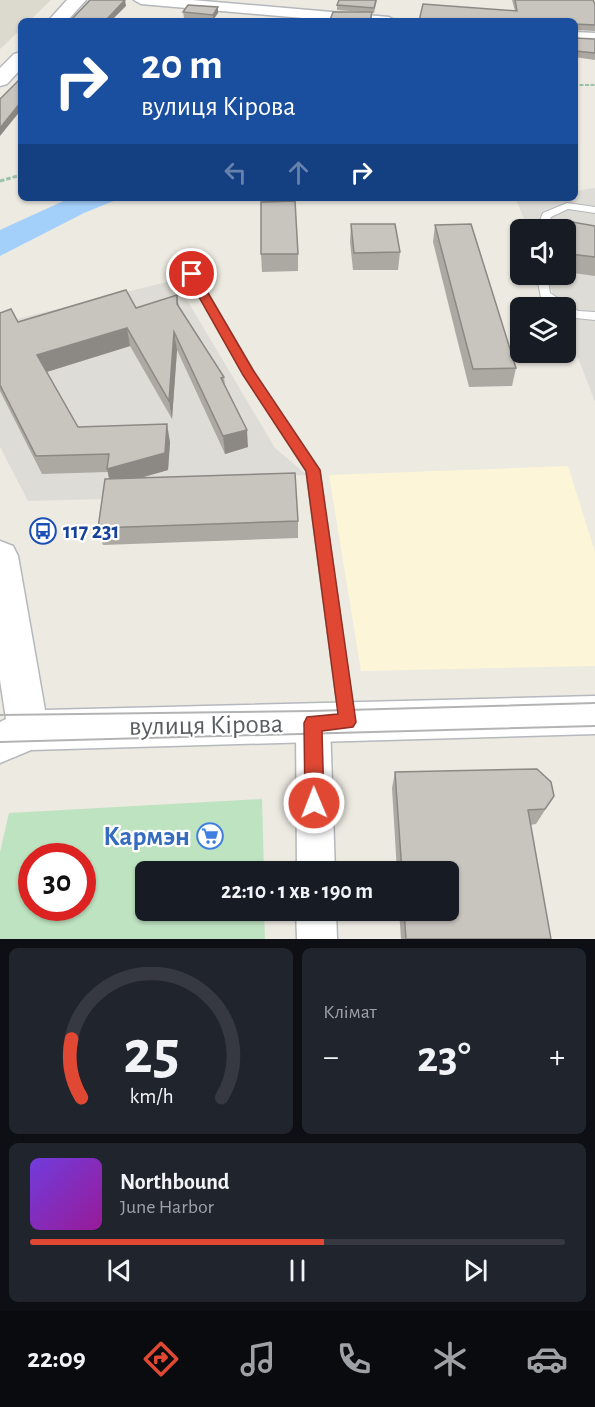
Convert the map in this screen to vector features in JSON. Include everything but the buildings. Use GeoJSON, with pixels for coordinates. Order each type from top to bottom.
{"type":"FeatureCollection","features":[{"type":"Feature","properties":{"kind":"street"},"geometry":{"type":"LineString","coordinates":[[60,18],[77,0]]}},
{"type":"Feature","properties":{"kind":"street"},"geometry":{"type":"LineString","coordinates":[[141,0],[354,18]]}},
{"type":"Feature","properties":{"kind":"street"},"geometry":{"type":"LineString","coordinates":[[578,37],[595,38]]}},
{"type":"Feature","properties":{"kind":"street"},"geometry":{"type":"LineString","coordinates":[[0,80],[12,62]]}},
{"type":"Feature","properties":{"kind":"street"},"geometry":{"type":"LineString","coordinates":[[0,556],[14,736]]}},
{"type":"Feature","properties":{"kind":"street","name":"вулиця Кірова"},"geometry":{"type":"LineString","coordinates":[[14,736],[595,715]]}},
{"type":"Feature","properties":{"kind":"street"},"geometry":{"type":"LineString","coordinates":[[318,861],[336,726]]}},
{"type":"Feature","properties":{"kind":"street"},"geometry":{"type":"LineString","coordinates":[[316,921],[317,939]]}},
{"type":"Feature","properties":{"kind":"lane"},"geometry":{"type":"LineString","coordinates":[[545,219],[547,215],[567,206],[595,210]]}},
{"type":"Feature","properties":{"kind":"lane"},"geometry":{"type":"LineString","coordinates":[[192,274],[248,372],[313,470],[336,726]]}},
{"type":"Feature","properties":{"kind":"lane"},"geometry":{"type":"LineString","coordinates":[[576,314],[595,316]]}},
{"type":"Feature","properties":{"kind":"path"},"geometry":{"type":"LineString","coordinates":[[578,85],[595,86]]}},
{"type":"Feature","properties":{"kind":"path"},"geometry":{"type":"LineString","coordinates":[[0,181],[18,176]]}},
{"type":"Feature","properties":{"kind":"shaded area"},"geometry":{"type":"Polygon","coordinates":[[[0,0],[51,0],[32,18],[18,18],[18,32],[0,49],[0,0]]]}},
{"type":"Feature","properties":{"kind":"shaded area"},"geometry":{"type":"Polygon","coordinates":[[[595,188],[595,402],[576,352],[576,297],[554,297],[550,285],[576,285],[576,219],[524,219],[517,201],[578,201],[578,191],[595,188]]]}},
{"type":"Feature","properties":{"kind":"shaded area"},"geometry":{"type":"Polygon","coordinates":[[[175,280],[275,448],[307,475],[105,481],[104,499],[28,501],[0,447],[0,323],[175,280]]]}},
{"type":"Feature","properties":{"kind":"shaded area"},"geometry":{"type":"Polygon","coordinates":[[[568,466],[595,552],[595,666],[361,671],[329,475],[568,466]]]}},
{"type":"Feature","properties":{"kind":"green space"},"geometry":{"type":"Polygon","coordinates":[[[262,799],[264,861],[135,861],[135,921],[264,921],[265,939],[0,939],[0,852],[9,813],[262,799]]]}},
{"type":"Feature","properties":{"kind":"water"},"geometry":{"type":"Polygon","coordinates":[[[63,201],[114,201],[84,213],[0,256],[0,230],[63,201]]]}},
{"type":"Feature","properties":{"kind":"tram line"},"geometry":{"type":"LineString","coordinates":[[0,715],[311,711],[595,703]]}},
{"type":"Feature","properties":{"kind":"tram line"},"geometry":{"type":"LineString","coordinates":[[0,742],[595,726]]}},
{"type":"Feature","properties":{"kind":"place","name":"117 231"},"geometry":{"type":"Point","coordinates":[43,531]}},
{"type":"Feature","properties":{"kind":"place","name":"Кармэн"},"geometry":{"type":"Point","coordinates":[210,836]}},
{"type":"Feature","properties":{"kind":"route"},"geometry":{"type":"LineString","coordinates":[[192,274],[248,372],[313,470],[347,722],[313,723],[314,803]]}}]}
